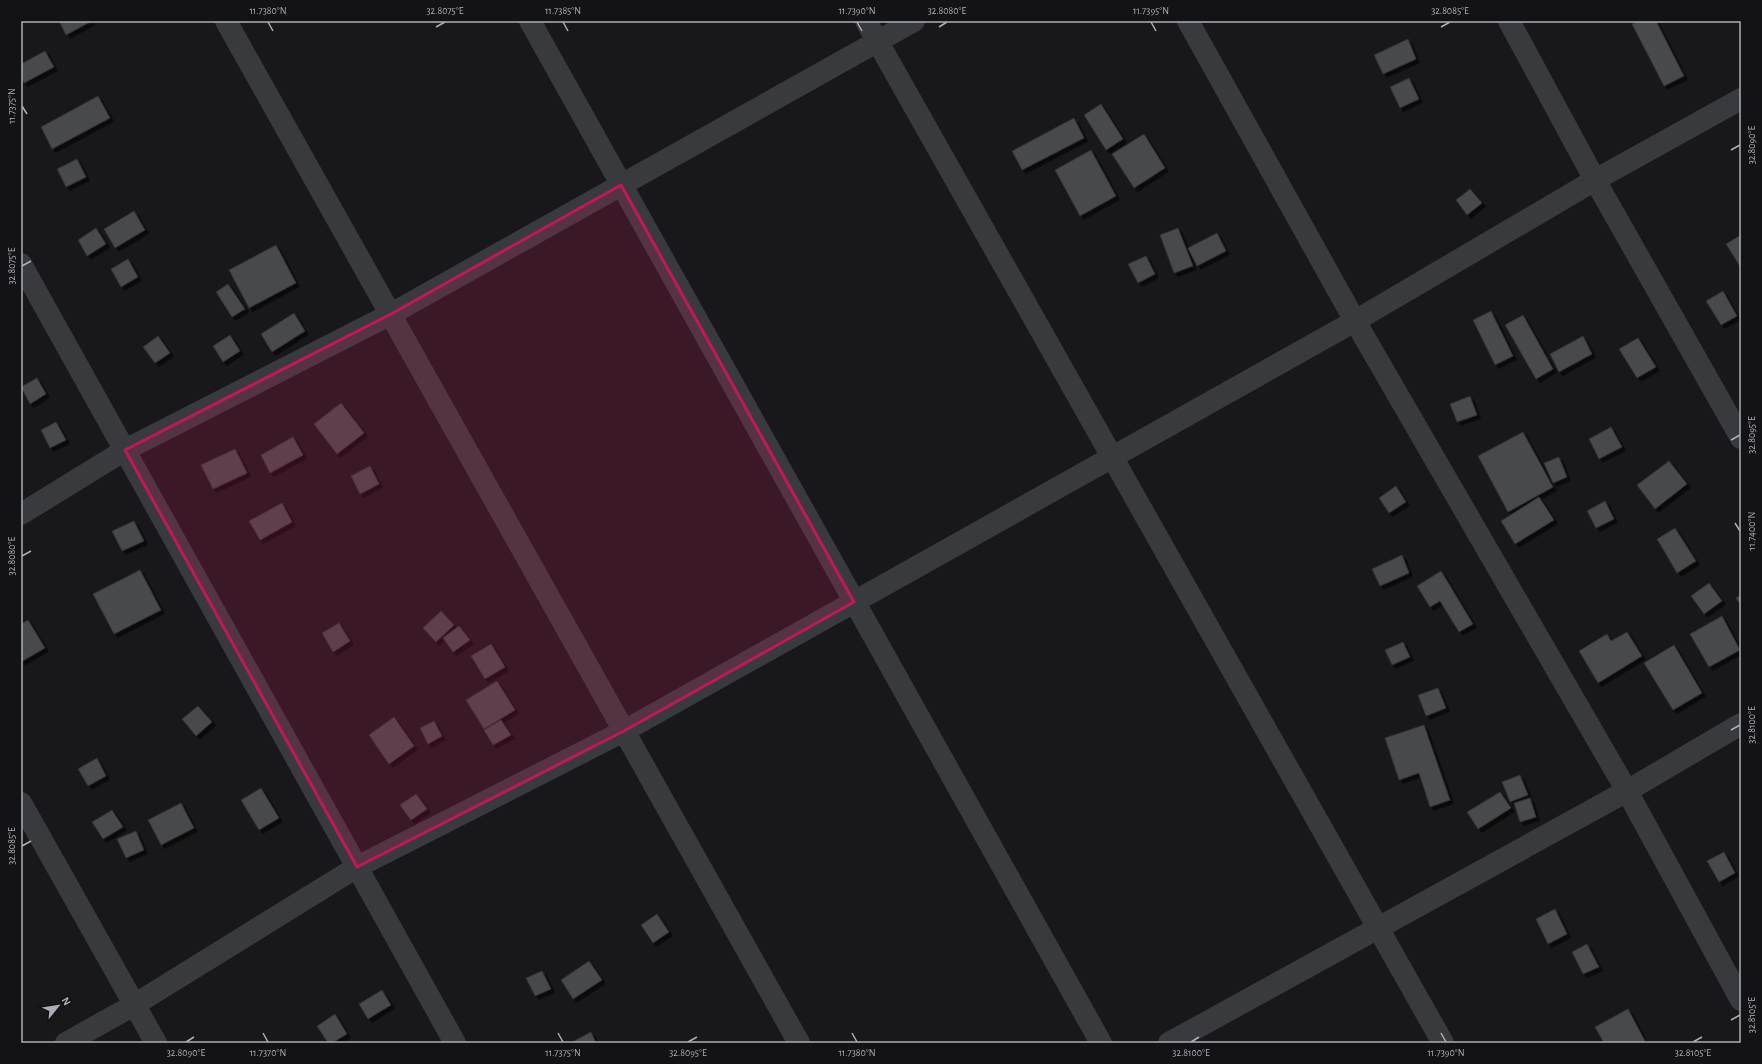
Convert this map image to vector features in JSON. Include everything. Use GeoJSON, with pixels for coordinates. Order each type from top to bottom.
{"type":"FeatureCollection","features":[{"type":"Feature","properties":{"kind":"street"},"geometry":{"type":"LineString","coordinates":[[226,21],[799,1043]]}},
{"type":"Feature","properties":{"kind":"street"},"geometry":{"type":"LineString","coordinates":[[530,21],[1101,1043]]}},
{"type":"Feature","properties":{"kind":"street"},"geometry":{"type":"LineString","coordinates":[[866,21],[1443,1043]]}},
{"type":"Feature","properties":{"kind":"street"},"geometry":{"type":"LineString","coordinates":[[21,514],[125,450],[390,314],[914,21]]}},
{"type":"Feature","properties":{"kind":"street"},"geometry":{"type":"LineString","coordinates":[[1188,21],[1355,321],[1627,791],[1741,1000]]}},
{"type":"Feature","properties":{"kind":"street"},"geometry":{"type":"LineString","coordinates":[[1509,21],[1595,180],[1741,438]]}},
{"type":"Feature","properties":{"kind":"street"},"geometry":{"type":"LineString","coordinates":[[66,1043],[134,1005],[357,867],[624,731],[1355,321],[1595,180],[1741,99]]}},
{"type":"Feature","properties":{"kind":"street"},"geometry":{"type":"LineString","coordinates":[[21,264],[455,1043]]}},
{"type":"Feature","properties":{"kind":"street"},"geometry":{"type":"LineString","coordinates":[[1168,1043],[1627,791],[1741,724]]}},
{"type":"Feature","properties":{"kind":"street"},"geometry":{"type":"LineString","coordinates":[[21,803],[156,1043]]}},
{"type":"Feature","properties":{"kind":"highlighted area"},"geometry":{"type":"Polygon","coordinates":[[[621,185],[854,602],[624,731],[357,867],[125,450],[391,314],[621,185]]]}},
{"type":"Feature","properties":{"kind":"building"},"geometry":{"type":"Polygon","coordinates":[[[59,21],[92,21],[66,35],[59,21]]]}},
{"type":"Feature","properties":{"kind":"building"},"geometry":{"type":"Polygon","coordinates":[[[1638,21],[1656,21],[1684,76],[1664,86],[1632,24],[1638,21]]]}},
{"type":"Feature","properties":{"kind":"building"},"geometry":{"type":"Polygon","coordinates":[[[1408,39],[1416,59],[1383,74],[1374,55],[1408,39]]]}},
{"type":"Feature","properties":{"kind":"building"},"geometry":{"type":"Polygon","coordinates":[[[45,51],[54,67],[24,83],[21,77],[21,64],[45,51]]]}},
{"type":"Feature","properties":{"kind":"building"},"geometry":{"type":"Polygon","coordinates":[[[1409,78],[1419,99],[1400,108],[1390,87],[1409,78]]]}},
{"type":"Feature","properties":{"kind":"building"},"geometry":{"type":"Polygon","coordinates":[[[98,96],[110,118],[52,149],[41,127],[98,96]]]}},
{"type":"Feature","properties":{"kind":"building"},"geometry":{"type":"Polygon","coordinates":[[[1101,104],[1123,139],[1106,150],[1084,115],[1101,104]]]}},
{"type":"Feature","properties":{"kind":"building"},"geometry":{"type":"Polygon","coordinates":[[[1074,118],[1084,138],[1022,170],[1012,151],[1074,118]]]}},
{"type":"Feature","properties":{"kind":"building"},"geometry":{"type":"Polygon","coordinates":[[[1144,134],[1165,168],[1134,188],[1112,154],[1144,134]]]}},
{"type":"Feature","properties":{"kind":"building"},"geometry":{"type":"Polygon","coordinates":[[[1091,150],[1116,196],[1080,216],[1055,170],[1091,150]]]}},
{"type":"Feature","properties":{"kind":"building"},"geometry":{"type":"Polygon","coordinates":[[[77,159],[86,177],[66,187],[57,169],[77,159]]]}},
{"type":"Feature","properties":{"kind":"building"},"geometry":{"type":"Polygon","coordinates":[[[1470,189],[1482,203],[1467,215],[1456,200],[1470,189]]]}},
{"type":"Feature","properties":{"kind":"building"},"geometry":{"type":"Polygon","coordinates":[[[134,211],[145,230],[115,248],[104,229],[134,211]]]}},
{"type":"Feature","properties":{"kind":"building"},"geometry":{"type":"Polygon","coordinates":[[[96,228],[106,244],[87,256],[78,240],[96,228]]]}},
{"type":"Feature","properties":{"kind":"building"},"geometry":{"type":"Polygon","coordinates":[[[1178,228],[1193,266],[1174,273],[1160,235],[1178,228]]]}},
{"type":"Feature","properties":{"kind":"building"},"geometry":{"type":"Polygon","coordinates":[[[1217,233],[1226,251],[1197,266],[1188,248],[1217,233]]]}},
{"type":"Feature","properties":{"kind":"building"},"geometry":{"type":"Polygon","coordinates":[[[1741,235],[1741,268],[1726,244],[1741,235]]]}},
{"type":"Feature","properties":{"kind":"building"},"geometry":{"type":"Polygon","coordinates":[[[276,245],[296,283],[249,308],[229,270],[276,245]]]}},
{"type":"Feature","properties":{"kind":"building"},"geometry":{"type":"Polygon","coordinates":[[[1146,256],[1155,274],[1138,283],[1128,264],[1146,256]]]}},
{"type":"Feature","properties":{"kind":"building"},"geometry":{"type":"Polygon","coordinates":[[[128,259],[138,277],[121,287],[111,269],[128,259]]]}},
{"type":"Feature","properties":{"kind":"building"},"geometry":{"type":"Polygon","coordinates":[[[228,284],[245,309],[232,317],[216,292],[228,284]]]}},
{"type":"Feature","properties":{"kind":"building"},"geometry":{"type":"Polygon","coordinates":[[[1723,291],[1737,316],[1721,325],[1706,301],[1723,291]]]}},
{"type":"Feature","properties":{"kind":"building"},"geometry":{"type":"Polygon","coordinates":[[[1491,311],[1513,356],[1495,365],[1473,320],[1491,311]]]}},
{"type":"Feature","properties":{"kind":"building"},"geometry":{"type":"Polygon","coordinates":[[[294,313],[305,331],[272,352],[261,334],[294,313]]]}},
{"type":"Feature","properties":{"kind":"building"},"geometry":{"type":"Polygon","coordinates":[[[1523,315],[1553,369],[1536,379],[1505,325],[1523,315]]]}},
{"type":"Feature","properties":{"kind":"building"},"geometry":{"type":"Polygon","coordinates":[[[230,335],[240,351],[223,362],[213,346],[230,335]]]}},
{"type":"Feature","properties":{"kind":"building"},"geometry":{"type":"Polygon","coordinates":[[[158,336],[170,353],[155,363],[143,347],[158,336]]]}},
{"type":"Feature","properties":{"kind":"building"},"geometry":{"type":"Polygon","coordinates":[[[1583,336],[1592,354],[1559,372],[1550,354],[1583,336]]]}},
{"type":"Feature","properties":{"kind":"building"},"geometry":{"type":"Polygon","coordinates":[[[1638,338],[1656,367],[1637,378],[1619,349],[1638,338]]]}},
{"type":"Feature","properties":{"kind":"building"},"geometry":{"type":"Polygon","coordinates":[[[37,378],[46,394],[30,404],[21,387],[37,378]]]}},
{"type":"Feature","properties":{"kind":"building"},"geometry":{"type":"Polygon","coordinates":[[[1470,396],[1477,415],[1457,422],[1450,404],[1470,396]]]}},
{"type":"Feature","properties":{"kind":"building"},"geometry":{"type":"Polygon","coordinates":[[[341,403],[364,433],[337,454],[314,424],[341,403]]]}},
{"type":"Feature","properties":{"kind":"building"},"geometry":{"type":"Polygon","coordinates":[[[56,422],[66,440],[50,448],[41,430],[56,422]]]}},
{"type":"Feature","properties":{"kind":"building"},"geometry":{"type":"Polygon","coordinates":[[[1611,427],[1622,447],[1599,459],[1589,439],[1611,427]]]}},
{"type":"Feature","properties":{"kind":"building"},"geometry":{"type":"Polygon","coordinates":[[[1523,432],[1553,487],[1508,512],[1478,456],[1523,432]]]}},
{"type":"Feature","properties":{"kind":"building"},"geometry":{"type":"Polygon","coordinates":[[[293,437],[303,455],[270,473],[261,455],[293,437]]]}},
{"type":"Feature","properties":{"kind":"building"},"geometry":{"type":"Polygon","coordinates":[[[235,449],[247,473],[213,489],[201,465],[235,449]]]}},
{"type":"Feature","properties":{"kind":"building"},"geometry":{"type":"Polygon","coordinates":[[[1559,457],[1567,477],[1553,483],[1544,463],[1559,457]]]}},
{"type":"Feature","properties":{"kind":"building"},"geometry":{"type":"Polygon","coordinates":[[[1669,461],[1687,484],[1655,509],[1637,485],[1669,461]]]}},
{"type":"Feature","properties":{"kind":"building"},"geometry":{"type":"Polygon","coordinates":[[[370,466],[379,484],[360,494],[351,476],[370,466]]]}},
{"type":"Feature","properties":{"kind":"building"},"geometry":{"type":"Polygon","coordinates":[[[1396,486],[1406,502],[1389,513],[1379,498],[1396,486]]]}},
{"type":"Feature","properties":{"kind":"building"},"geometry":{"type":"Polygon","coordinates":[[[1539,497],[1554,520],[1515,544],[1501,521],[1539,497]]]}},
{"type":"Feature","properties":{"kind":"building"},"geometry":{"type":"Polygon","coordinates":[[[1605,501],[1614,519],[1596,528],[1587,511],[1605,501]]]}},
{"type":"Feature","properties":{"kind":"building"},"geometry":{"type":"Polygon","coordinates":[[[282,503],[292,522],[260,540],[249,521],[282,503]]]}},
{"type":"Feature","properties":{"kind":"building"},"geometry":{"type":"Polygon","coordinates":[[[134,521],[144,541],[122,551],[112,531],[134,521]]]}},
{"type":"Feature","properties":{"kind":"building"},"geometry":{"type":"Polygon","coordinates":[[[1675,528],[1696,561],[1677,573],[1657,539],[1675,528]]]}},
{"type":"Feature","properties":{"kind":"building"},"geometry":{"type":"Polygon","coordinates":[[[1402,555],[1409,573],[1380,586],[1372,569],[1402,555]]]}},
{"type":"Feature","properties":{"kind":"building"},"geometry":{"type":"Polygon","coordinates":[[[140,570],[161,610],[114,634],[93,594],[140,570]]]}},
{"type":"Feature","properties":{"kind":"building"},"geometry":{"type":"Polygon","coordinates":[[[1441,571],[1473,624],[1459,632],[1440,601],[1430,607],[1417,586],[1441,571]]]}},
{"type":"Feature","properties":{"kind":"building"},"geometry":{"type":"Polygon","coordinates":[[[1709,583],[1722,601],[1704,614],[1691,596],[1709,583]]]}},
{"type":"Feature","properties":{"kind":"building"},"geometry":{"type":"Polygon","coordinates":[[[1741,595],[1741,606],[1736,598],[1741,595]]]}},
{"type":"Feature","properties":{"kind":"building"},"geometry":{"type":"Polygon","coordinates":[[[441,611],[454,625],[436,642],[423,628],[441,611]]]}},
{"type":"Feature","properties":{"kind":"building"},"geometry":{"type":"Polygon","coordinates":[[[1722,616],[1740,650],[1709,667],[1690,634],[1722,616]]]}},
{"type":"Feature","properties":{"kind":"building"},"geometry":{"type":"Polygon","coordinates":[[[28,620],[45,648],[21,662],[21,624],[28,620]]]}},
{"type":"Feature","properties":{"kind":"building"},"geometry":{"type":"Polygon","coordinates":[[[339,623],[350,641],[333,652],[322,633],[339,623]]]}},
{"type":"Feature","properties":{"kind":"building"},"geometry":{"type":"Polygon","coordinates":[[[459,626],[470,640],[453,652],[443,638],[459,626]]]}},
{"type":"Feature","properties":{"kind":"building"},"geometry":{"type":"Polygon","coordinates":[[[1627,632],[1642,656],[1598,683],[1579,651],[1607,634],[1611,641],[1627,632]]]}},
{"type":"Feature","properties":{"kind":"building"},"geometry":{"type":"Polygon","coordinates":[[[1403,642],[1410,657],[1392,665],[1385,650],[1403,642]]]}},
{"type":"Feature","properties":{"kind":"building"},"geometry":{"type":"Polygon","coordinates":[[[491,644],[505,667],[485,679],[471,656],[491,644]]]}},
{"type":"Feature","properties":{"kind":"building"},"geometry":{"type":"Polygon","coordinates":[[[1674,645],[1702,693],[1673,710],[1644,663],[1674,645]]]}},
{"type":"Feature","properties":{"kind":"building"},"geometry":{"type":"Polygon","coordinates":[[[497,681],[515,710],[484,729],[466,700],[497,681]]]}},
{"type":"Feature","properties":{"kind":"building"},"geometry":{"type":"Polygon","coordinates":[[[1438,688],[1446,708],[1426,716],[1418,695],[1438,688]]]}},
{"type":"Feature","properties":{"kind":"building"},"geometry":{"type":"Polygon","coordinates":[[[198,706],[212,722],[196,736],[182,719],[198,706]]]}},
{"type":"Feature","properties":{"kind":"building"},"geometry":{"type":"Polygon","coordinates":[[[394,717],[414,746],[389,764],[369,735],[394,717]]]}},
{"type":"Feature","properties":{"kind":"building"},"geometry":{"type":"Polygon","coordinates":[[[501,720],[511,735],[493,745],[484,730],[501,720]]]}},
{"type":"Feature","properties":{"kind":"building"},"geometry":{"type":"Polygon","coordinates":[[[434,721],[442,736],[428,744],[420,728],[434,721]]]}},
{"type":"Feature","properties":{"kind":"building"},"geometry":{"type":"Polygon","coordinates":[[[1424,725],[1450,800],[1430,807],[1419,773],[1399,780],[1385,738],[1424,725]]]}},
{"type":"Feature","properties":{"kind":"building"},"geometry":{"type":"Polygon","coordinates":[[[97,758],[106,776],[88,786],[78,769],[97,758]]]}},
{"type":"Feature","properties":{"kind":"building"},"geometry":{"type":"Polygon","coordinates":[[[1520,775],[1528,795],[1510,802],[1502,782],[1520,775]]]}},
{"type":"Feature","properties":{"kind":"building"},"geometry":{"type":"Polygon","coordinates":[[[261,788],[279,818],[259,830],[241,800],[261,788]]]}},
{"type":"Feature","properties":{"kind":"building"},"geometry":{"type":"Polygon","coordinates":[[[1500,792],[1511,808],[1478,829],[1467,812],[1500,792]]]}},
{"type":"Feature","properties":{"kind":"building"},"geometry":{"type":"Polygon","coordinates":[[[416,794],[427,809],[411,820],[400,805],[416,794]]]}},
{"type":"Feature","properties":{"kind":"building"},"geometry":{"type":"Polygon","coordinates":[[[1530,798],[1536,817],[1520,822],[1514,803],[1530,798]]]}},
{"type":"Feature","properties":{"kind":"building"},"geometry":{"type":"Polygon","coordinates":[[[181,803],[194,828],[161,845],[148,820],[181,803]]]}},
{"type":"Feature","properties":{"kind":"building"},"geometry":{"type":"Polygon","coordinates":[[[112,810],[123,827],[103,839],[92,822],[112,810]]]}},
{"type":"Feature","properties":{"kind":"building"},"geometry":{"type":"Polygon","coordinates":[[[136,831],[144,850],[126,858],[117,839],[136,831]]]}},
{"type":"Feature","properties":{"kind":"building"},"geometry":{"type":"Polygon","coordinates":[[[1724,852],[1735,873],[1719,882],[1707,861],[1724,852]]]}},
{"type":"Feature","properties":{"kind":"building"},"geometry":{"type":"Polygon","coordinates":[[[1555,909],[1567,934],[1548,944],[1536,919],[1555,909]]]}},
{"type":"Feature","properties":{"kind":"building"},"geometry":{"type":"Polygon","coordinates":[[[657,914],[669,932],[653,943],[641,925],[657,914]]]}},
{"type":"Feature","properties":{"kind":"building"},"geometry":{"type":"Polygon","coordinates":[[[1587,944],[1599,967],[1583,974],[1572,952],[1587,944]]]}},
{"type":"Feature","properties":{"kind":"building"},"geometry":{"type":"Polygon","coordinates":[[[589,961],[602,980],[573,999],[561,980],[589,961]]]}},
{"type":"Feature","properties":{"kind":"building"},"geometry":{"type":"Polygon","coordinates":[[[542,971],[551,989],[535,996],[526,978],[542,971]]]}},
{"type":"Feature","properties":{"kind":"building"},"geometry":{"type":"Polygon","coordinates":[[[382,990],[391,1005],[368,1019],[359,1004],[382,990]]]}},
{"type":"Feature","properties":{"kind":"building"},"geometry":{"type":"Polygon","coordinates":[[[1628,1009],[1645,1041],[1641,1043],[1604,1043],[1595,1027],[1628,1009]]]}},
{"type":"Feature","properties":{"kind":"building"},"geometry":{"type":"Polygon","coordinates":[[[335,1014],[347,1034],[332,1043],[328,1043],[317,1026],[335,1014]]]}},
{"type":"Feature","properties":{"kind":"building"},"geometry":{"type":"Polygon","coordinates":[[[591,1032],[596,1043],[575,1043],[574,1041],[591,1032]]]}}]}
